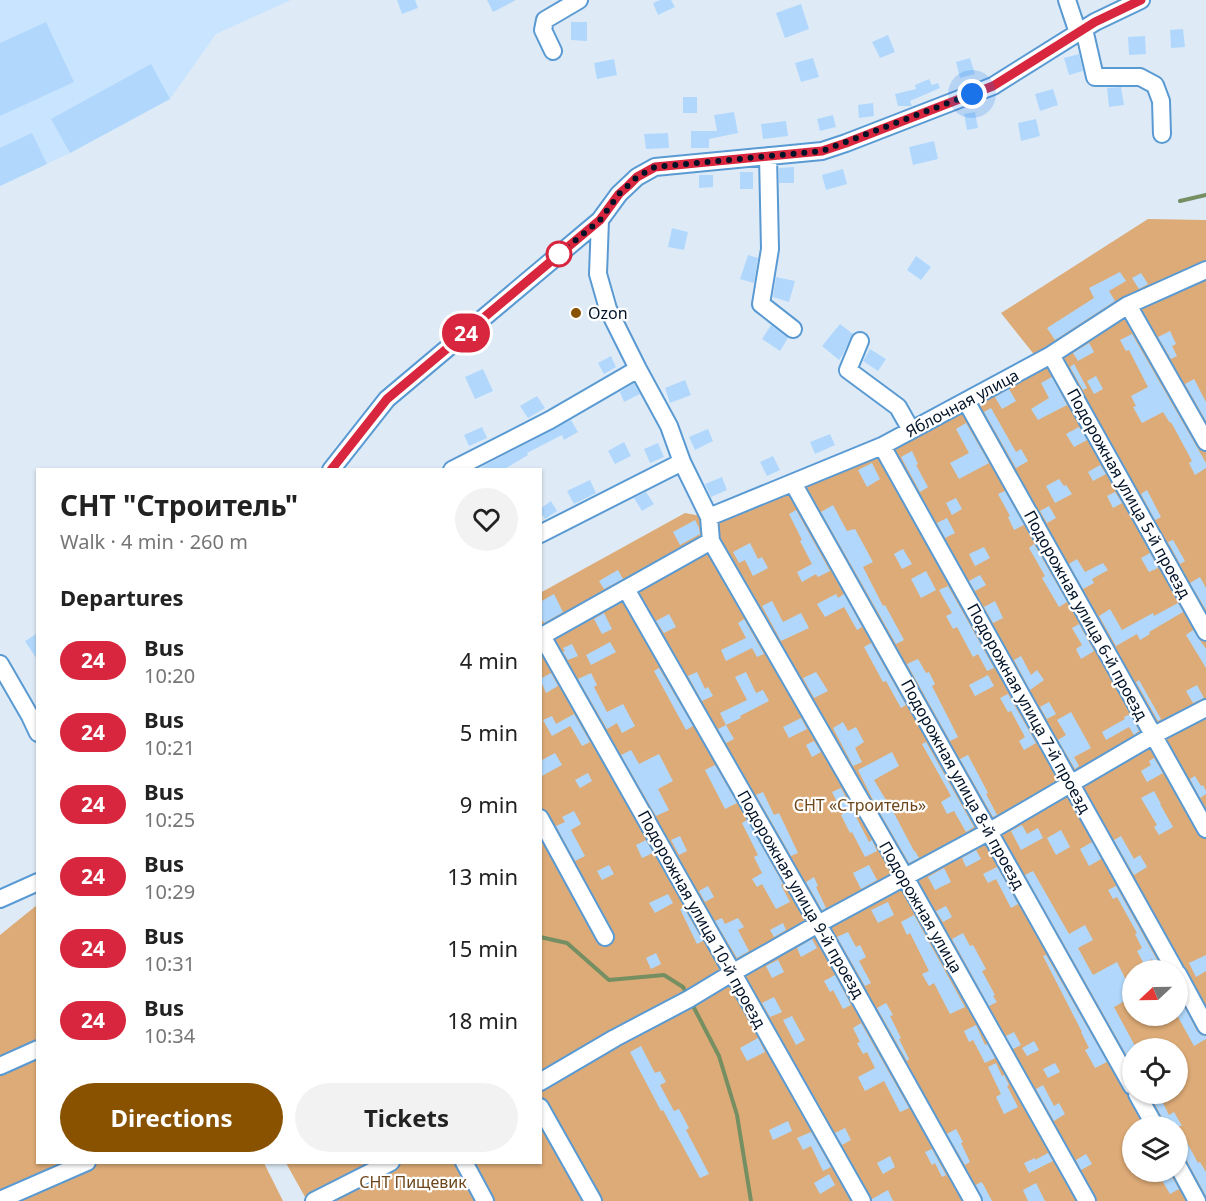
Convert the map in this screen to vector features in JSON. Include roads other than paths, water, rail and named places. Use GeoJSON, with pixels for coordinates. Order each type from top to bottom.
{"type":"FeatureCollection","features":[{"type":"Feature","properties":{"kind":"street"},"geometry":{"type":"LineString","coordinates":[[553,51],[543,30],[545,20],[579,0]]}},
{"type":"Feature","properties":{"kind":"street"},"geometry":{"type":"LineString","coordinates":[[1067,0],[1081,31],[1095,77],[1140,78],[1155,85],[1161,101],[1162,134]]}},
{"type":"Feature","properties":{"kind":"street"},"geometry":{"type":"LineString","coordinates":[[333,468],[387,399],[600,220],[619,194],[637,177],[655,167],[822,151],[993,86],[1095,22],[1141,0]]}},
{"type":"Feature","properties":{"kind":"street"},"geometry":{"type":"LineString","coordinates":[[768,156],[770,249],[761,304],[793,329]]}},
{"type":"Feature","properties":{"kind":"street"},"geometry":{"type":"LineString","coordinates":[[600,220],[598,274],[608,309],[669,426],[682,462],[709,517]]}},
{"type":"Feature","properties":{"kind":"street","name":"Яблочная улица"},"geometry":{"type":"LineString","coordinates":[[709,517],[882,446],[1051,355],[1128,305],[1206,270]]}},
{"type":"Feature","properties":{"kind":"street"},"geometry":{"type":"LineString","coordinates":[[1128,305],[1206,442]]}},
{"type":"Feature","properties":{"kind":"street"},"geometry":{"type":"LineString","coordinates":[[860,340],[848,370],[898,407],[911,430]]}},
{"type":"Feature","properties":{"kind":"street","name":"Подорожная улица 5-й проезд"},"geometry":{"type":"LineString","coordinates":[[1051,355],[1206,632]]}},
{"type":"Feature","properties":{"kind":"street"},"geometry":{"type":"LineString","coordinates":[[456,468],[550,420],[638,369]]}},
{"type":"Feature","properties":{"kind":"street","name":"Подорожная улица 6-й проезд"},"geometry":{"type":"LineString","coordinates":[[966,401],[1206,829]]}},
{"type":"Feature","properties":{"kind":"street","name":"Подорожная улица 7-й проезд"},"geometry":{"type":"LineString","coordinates":[[882,446],[1169,960]]}},
{"type":"Feature","properties":{"kind":"street"},"geometry":{"type":"LineString","coordinates":[[542,533],[682,462]]}},
{"type":"Feature","properties":{"kind":"street","name":"Подорожная улица 8-й проезд"},"geometry":{"type":"LineString","coordinates":[[793,483],[1122,1068]]}},
{"type":"Feature","properties":{"kind":"street","name":"Подорожная улица"},"geometry":{"type":"LineString","coordinates":[[709,517],[711,541],[905,877],[1087,1201]]}},
{"type":"Feature","properties":{"kind":"street"},"geometry":{"type":"LineString","coordinates":[[542,635],[711,541]]}},
{"type":"Feature","properties":{"kind":"street","name":"Подорожная улица 9-й проезд"},"geometry":{"type":"LineString","coordinates":[[626,589],[973,1201]]}},
{"type":"Feature","properties":{"kind":"street","name":"Подорожная улица 10-й проезд"},"geometry":{"type":"LineString","coordinates":[[542,638],[862,1201]]}},
{"type":"Feature","properties":{"kind":"street"},"geometry":{"type":"LineString","coordinates":[[0,664],[36,729]]}},
{"type":"Feature","properties":{"kind":"street"},"geometry":{"type":"LineString","coordinates":[[542,1081],[818,924],[990,831],[1154,735],[1206,708]]}},
{"type":"Feature","properties":{"kind":"street"},"geometry":{"type":"LineString","coordinates":[[542,822],[604,937]]}},
{"type":"Feature","properties":{"kind":"street"},"geometry":{"type":"LineString","coordinates":[[0,899],[36,883]]}},
{"type":"Feature","properties":{"kind":"street","name":"Подорожная улица 7-й проезд"},"geometry":{"type":"LineString","coordinates":[[1188,994],[1206,1026]]}},
{"type":"Feature","properties":{"kind":"street"},"geometry":{"type":"LineString","coordinates":[[0,1066],[36,1050]]}},
{"type":"Feature","properties":{"kind":"street"},"geometry":{"type":"LineString","coordinates":[[542,1111],[593,1201]]}},
{"type":"Feature","properties":{"kind":"street"},"geometry":{"type":"LineString","coordinates":[[0,1200],[82,1164]]}},
{"type":"Feature","properties":{"kind":"street"},"geometry":{"type":"LineString","coordinates":[[314,1201],[387,1164]]}},
{"type":"Feature","properties":{"kind":"street"},"geometry":{"type":"LineString","coordinates":[[465,1164],[485,1201]]}},
{"type":"Feature","properties":{"kind":"street"},"geometry":{"type":"LineString","coordinates":[[1187,1182],[1197,1201]]}},
{"type":"Feature","properties":{"kind":"waterway"},"geometry":{"type":"LineString","coordinates":[[1180,201],[1206,195]]}},
{"type":"Feature","properties":{"kind":"waterway"},"geometry":{"type":"LineString","coordinates":[[542,937],[567,943],[609,980],[664,975],[683,987],[688,996]]}},
{"type":"Feature","properties":{"kind":"waterway"},"geometry":{"type":"LineString","coordinates":[[691,1002],[719,1056],[737,1115],[751,1201]]}},
{"type":"Feature","properties":{"kind":"place","name":"Ozon"},"geometry":{"type":"Point","coordinates":[576,313]}},
{"type":"Feature","properties":{"kind":"park label","name":"СНТ «Строитель»"},"geometry":{"type":"Point","coordinates":[860,805]}},
{"type":"Feature","properties":{"kind":"park label","name":"СНТ Пищевик"},"geometry":{"type":"Point","coordinates":[413,1182]}}]}
